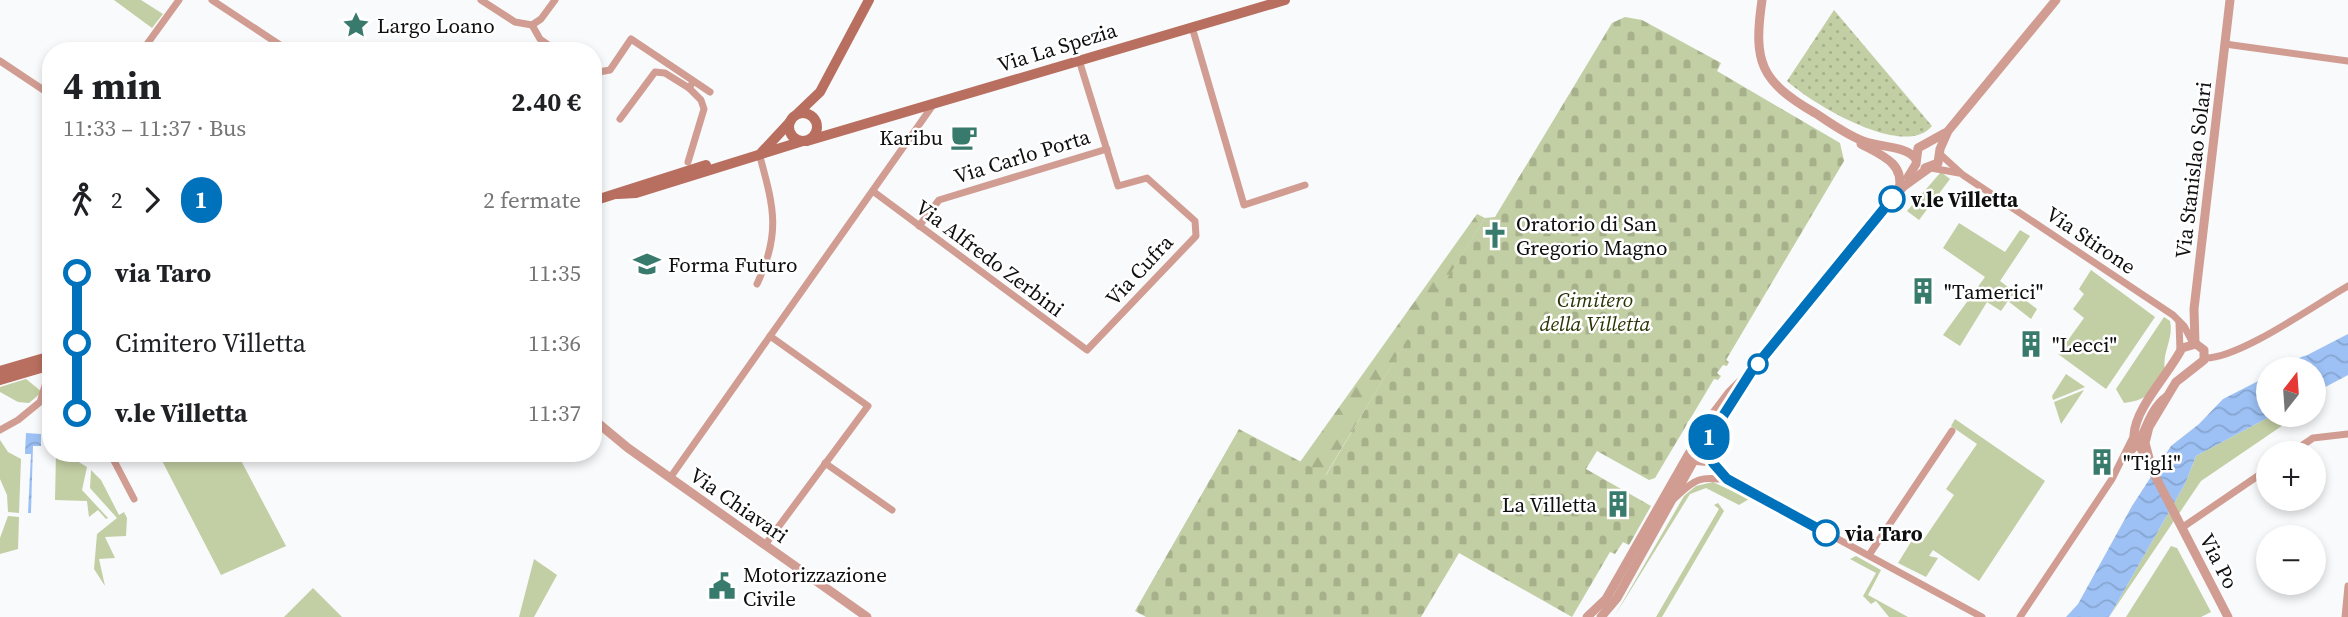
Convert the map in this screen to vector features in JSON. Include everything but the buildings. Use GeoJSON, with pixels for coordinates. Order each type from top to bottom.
{"type":"FeatureCollection","features":[{"type":"Feature","properties":{"kind":"main road"},"geometry":{"type":"LineString","coordinates":[[761,152],[821,90],[869,0]]}},
{"type":"Feature","properties":{"kind":"main road","name":"Via La Spezia"},"geometry":{"type":"LineString","coordinates":[[602,198],[708,164],[727,162],[933,105],[1285,0]]}},
{"type":"Feature","properties":{"kind":"main road"},"geometry":{"type":"LineString","coordinates":[[790,121],[792,136],[805,141],[816,134],[821,90]]}},
{"type":"Feature","properties":{"kind":"main road"},"geometry":{"type":"LineString","coordinates":[[798,113],[810,114],[816,121],[841,130]]}},
{"type":"Feature","properties":{"kind":"main road"},"geometry":{"type":"LineString","coordinates":[[0,380],[22,369]]}},
{"type":"Feature","properties":{"kind":"main road"},"geometry":{"type":"LineString","coordinates":[[0,371],[22,369],[42,377]]}},
{"type":"Feature","properties":{"kind":"street"},"geometry":{"type":"LineString","coordinates":[[149,42],[179,0]]}},
{"type":"Feature","properties":{"kind":"street"},"geometry":{"type":"LineString","coordinates":[[212,0],[275,42]]}},
{"type":"Feature","properties":{"kind":"street"},"geometry":{"type":"LineString","coordinates":[[481,0],[515,22],[532,25],[541,19],[555,0]]}},
{"type":"Feature","properties":{"kind":"street"},"geometry":{"type":"LineString","coordinates":[[1762,0],[1757,45],[1760,62],[1770,81],[1788,97],[1896,166],[1900,178],[1896,195]]}},
{"type":"Feature","properties":{"kind":"street"},"geometry":{"type":"LineString","coordinates":[[1672,484],[1692,462],[1751,372],[1896,195],[1920,172],[1938,163],[1949,130],[2056,0]]}},
{"type":"Feature","properties":{"kind":"street","name":"Via Stanislao Solari"},"geometry":{"type":"LineString","coordinates":[[2194,344],[2194,309],[2230,0]]}},
{"type":"Feature","properties":{"kind":"street"},"geometry":{"type":"LineString","coordinates":[[532,25],[545,42]]}},
{"type":"Feature","properties":{"kind":"street"},"geometry":{"type":"LineString","coordinates":[[1192,27],[1244,205],[1305,186]]}},
{"type":"Feature","properties":{"kind":"street"},"geometry":{"type":"LineString","coordinates":[[602,71],[610,70],[631,39],[670,65],[691,85],[704,109],[688,162]]}},
{"type":"Feature","properties":{"kind":"street"},"geometry":{"type":"LineString","coordinates":[[2225,44],[2348,61]]}},
{"type":"Feature","properties":{"kind":"street","name":"Via Cufra"},"geometry":{"type":"LineString","coordinates":[[1079,60],[1118,186],[1147,178],[1195,221],[1196,236],[1086,351]]}},
{"type":"Feature","properties":{"kind":"street"},"geometry":{"type":"LineString","coordinates":[[0,61],[42,89]]}},
{"type":"Feature","properties":{"kind":"street"},"geometry":{"type":"LineString","coordinates":[[665,72],[670,65]]}},
{"type":"Feature","properties":{"kind":"street"},"geometry":{"type":"LineString","coordinates":[[620,119],[653,74],[665,72],[710,92]]}},
{"type":"Feature","properties":{"kind":"street"},"geometry":{"type":"LineString","coordinates":[[670,478],[933,105]]}},
{"type":"Feature","properties":{"kind":"street"},"geometry":{"type":"LineString","coordinates":[[1904,186],[1916,160],[1917,150],[1949,130]]}},
{"type":"Feature","properties":{"kind":"street"},"geometry":{"type":"LineString","coordinates":[[1852,136],[1893,148],[1916,160],[1921,167],[1930,168]]}},
{"type":"Feature","properties":{"kind":"street"},"geometry":{"type":"LineString","coordinates":[[1893,148],[1933,145],[1940,153]]}},
{"type":"Feature","properties":{"kind":"street","name":"Via Carlo Porta"},"geometry":{"type":"LineString","coordinates":[[919,226],[939,200],[1107,149]]}},
{"type":"Feature","properties":{"kind":"street"},"geometry":{"type":"LineString","coordinates":[[757,284],[771,256],[773,232],[773,207],[761,152]]}},
{"type":"Feature","properties":{"kind":"street","name":"Via Stirone"},"geometry":{"type":"LineString","coordinates":[[1940,153],[1963,175],[2165,310],[2179,322],[2194,344]]}},
{"type":"Feature","properties":{"kind":"street","name":"Via Stirone"},"geometry":{"type":"LineString","coordinates":[[1930,168],[1963,175]]}},
{"type":"Feature","properties":{"kind":"street","name":"Via Alfredo Zerbini"},"geometry":{"type":"LineString","coordinates":[[874,191],[1086,351]]}},
{"type":"Feature","properties":{"kind":"street"},"geometry":{"type":"LineString","coordinates":[[2020,617],[2127,456],[2145,423],[2178,380],[2195,369],[2205,358],[2221,357],[2243,347],[2348,286]]}},
{"type":"Feature","properties":{"kind":"street"},"geometry":{"type":"LineString","coordinates":[[2179,322],[2180,352],[2184,367],[2195,369]]}},
{"type":"Feature","properties":{"kind":"street"},"geometry":{"type":"LineString","coordinates":[[765,545],[868,406],[770,336]]}},
{"type":"Feature","properties":{"kind":"street"},"geometry":{"type":"LineString","coordinates":[[2148,459],[2136,440],[2141,411],[2180,352],[2194,344],[2203,350],[2205,358]]}},
{"type":"Feature","properties":{"kind":"street"},"geometry":{"type":"LineString","coordinates":[[1587,617],[1605,599],[1713,414],[1738,382],[1751,372]]}},
{"type":"Feature","properties":{"kind":"street"},"geometry":{"type":"LineString","coordinates":[[0,430],[21,418],[42,388]]}},
{"type":"Feature","properties":{"kind":"street"},"geometry":{"type":"LineString","coordinates":[[2148,459],[2146,434],[2168,394]]}},
{"type":"Feature","properties":{"kind":"street"},"geometry":{"type":"LineString","coordinates":[[1601,617],[1617,598],[1674,501],[1713,414]]}},
{"type":"Feature","properties":{"kind":"street","name":"Via Chiavari"},"geometry":{"type":"LineString","coordinates":[[602,427],[622,444],[867,617]]}},
{"type":"Feature","properties":{"kind":"street"},"geometry":{"type":"LineString","coordinates":[[1711,430],[1708,448],[1715,467]]}},
{"type":"Feature","properties":{"kind":"street"},"geometry":{"type":"LineString","coordinates":[[1869,555],[1952,431]]}},
{"type":"Feature","properties":{"kind":"street"},"geometry":{"type":"LineString","coordinates":[[2309,441],[2314,438],[2348,434]]}},
{"type":"Feature","properties":{"kind":"street","name":"Via Po"},"geometry":{"type":"LineString","coordinates":[[2148,459],[2228,617]]}},
{"type":"Feature","properties":{"kind":"street"},"geometry":{"type":"LineString","coordinates":[[1692,462],[1706,461],[1729,480],[1982,617]]}},
{"type":"Feature","properties":{"kind":"street"},"geometry":{"type":"LineString","coordinates":[[115,462],[134,499]]}},
{"type":"Feature","properties":{"kind":"street"},"geometry":{"type":"LineString","coordinates":[[1692,462],[1698,472],[1729,480]]}},
{"type":"Feature","properties":{"kind":"street"},"geometry":{"type":"LineString","coordinates":[[825,463],[892,510]]}},
{"type":"Feature","properties":{"kind":"street"},"geometry":{"type":"LineString","coordinates":[[1674,501],[1690,483],[1709,477]]}},
{"type":"Feature","properties":{"kind":"street"},"geometry":{"type":"LineString","coordinates":[[2181,524],[2256,477]]}},
{"type":"Feature","properties":{"kind":"street"},"geometry":{"type":"LineString","coordinates":[[2345,617],[2348,586]]}},
{"type":"Feature","properties":{"kind":"green space"},"geometry":{"type":"Polygon","coordinates":[[[114,0],[141,0],[163,14],[152,28],[114,0]]]}},
{"type":"Feature","properties":{"kind":"green space"},"geometry":{"type":"Polygon","coordinates":[[[1834,10],[1932,126],[1919,135],[1880,133],[1836,114],[1787,81],[1834,10]]]}},
{"type":"Feature","properties":{"kind":"green space","name":"Cimitero della Villetta"},"geometry":{"type":"Polygon","coordinates":[[[1625,17],[1642,20],[1721,63],[1717,71],[1840,143],[1844,161],[1726,360],[1729,362],[1727,366],[1723,365],[1717,373],[1721,376],[1718,380],[1714,379],[1655,478],[1649,480],[1597,451],[1586,469],[1651,506],[1629,545],[1623,542],[1615,554],[1610,552],[1572,617],[1459,553],[1421,617],[1146,617],[1135,611],[1239,429],[1326,475],[1437,289],[1440,290],[1485,218],[1495,217],[1612,23],[1625,17]]]}},
{"type":"Feature","properties":{"kind":"green space"},"geometry":{"type":"Polygon","coordinates":[[[1941,172],[1950,179],[1919,220],[1907,211],[1941,172]]]}},
{"type":"Feature","properties":{"kind":"green space"},"geometry":{"type":"Polygon","coordinates":[[[1477,214],[1485,218],[1440,291],[1437,290],[1325,476],[1300,462],[1477,214]]]}},
{"type":"Feature","properties":{"kind":"green space"},"geometry":{"type":"Polygon","coordinates":[[[1959,223],[2005,252],[2020,230],[2030,236],[2000,281],[2037,309],[2031,319],[2008,301],[2001,311],[1987,302],[1960,346],[1943,335],[1985,277],[1943,248],[1959,223]]]}},
{"type":"Feature","properties":{"kind":"green space"},"geometry":{"type":"Polygon","coordinates":[[[2091,270],[2155,317],[2106,389],[2058,354],[2084,318],[2073,309],[2084,294],[2079,289],[2091,270]]]}},
{"type":"Feature","properties":{"kind":"green space"},"geometry":{"type":"Polygon","coordinates":[[[2164,317],[2170,321],[2171,327],[2165,370],[2145,397],[2124,403],[2116,389],[2164,317]]]}},
{"type":"Feature","properties":{"kind":"green space"},"geometry":{"type":"Polygon","coordinates":[[[2066,374],[2085,387],[2053,400],[2052,396],[2066,374]]]}},
{"type":"Feature","properties":{"kind":"green space"},"geometry":{"type":"Polygon","coordinates":[[[26,379],[42,392],[29,403],[18,402],[0,392],[0,387],[26,379]]]}},
{"type":"Feature","properties":{"kind":"green space"},"geometry":{"type":"Polygon","coordinates":[[[2084,390],[2061,424],[2054,402],[2084,390]]]}},
{"type":"Feature","properties":{"kind":"green space"},"geometry":{"type":"Polygon","coordinates":[[[1955,419],[2045,481],[1979,581],[1933,550],[1929,556],[1938,558],[1926,577],[1898,563],[1914,537],[1922,542],[1954,495],[1946,489],[1977,444],[1951,426],[1955,419]]]}},
{"type":"Feature","properties":{"kind":"green space"},"geometry":{"type":"Polygon","coordinates":[[[2256,424],[2256,427],[2280,427],[2256,441],[2201,481],[2109,617],[2185,484],[2196,456],[2256,424]]]}},
{"type":"Feature","properties":{"kind":"green space"},"geometry":{"type":"Polygon","coordinates":[[[0,440],[8,452],[21,459],[19,513],[8,512],[7,495],[0,479],[0,440]]]}},
{"type":"Feature","properties":{"kind":"green space"},"geometry":{"type":"Polygon","coordinates":[[[56,462],[79,462],[87,467],[82,490],[108,518],[98,510],[89,517],[87,501],[55,500],[56,462]]]}},
{"type":"Feature","properties":{"kind":"green space"},"geometry":{"type":"Polygon","coordinates":[[[163,462],[242,462],[286,546],[221,575],[163,462]]]}},
{"type":"Feature","properties":{"kind":"green space"},"geometry":{"type":"Polygon","coordinates":[[[91,470],[101,480],[119,515],[124,512],[127,518],[126,536],[105,537],[115,558],[99,559],[105,586],[94,569],[97,534],[117,518],[90,488],[91,470]]]}},
{"type":"Feature","properties":{"kind":"green space"},"geometry":{"type":"Polygon","coordinates":[[[1713,482],[1749,499],[1739,505],[1706,488],[1690,494],[1614,617],[1684,496],[1696,486],[1713,482]]]}},
{"type":"Feature","properties":{"kind":"green space"},"geometry":{"type":"Polygon","coordinates":[[[1718,503],[1724,511],[1662,617],[1656,617],[1719,509],[1714,505],[1718,503]]]}},
{"type":"Feature","properties":{"kind":"green space"},"geometry":{"type":"Polygon","coordinates":[[[8,516],[19,517],[18,549],[0,554],[0,538],[8,516]]]}},
{"type":"Feature","properties":{"kind":"green space"},"geometry":{"type":"Polygon","coordinates":[[[2171,546],[2177,548],[2211,612],[2201,617],[2126,617],[2171,546]]]}},
{"type":"Feature","properties":{"kind":"green space"},"geometry":{"type":"Polygon","coordinates":[[[1856,556],[1881,570],[1868,595],[1908,617],[1889,617],[1876,601],[1871,604],[1863,596],[1876,573],[1850,559],[1856,556]]]}},
{"type":"Feature","properties":{"kind":"green space"},"geometry":{"type":"Polygon","coordinates":[[[534,559],[557,575],[534,617],[519,617],[534,559]]]}},
{"type":"Feature","properties":{"kind":"green space"},"geometry":{"type":"Polygon","coordinates":[[[313,588],[342,617],[284,617],[313,588]]]}},
{"type":"Feature","properties":{"kind":"water"},"geometry":{"type":"Polygon","coordinates":[[[2348,334],[2348,375],[2326,387],[2326,357],[2303,357],[2348,334]]]}},
{"type":"Feature","properties":{"kind":"water"},"geometry":{"type":"Polygon","coordinates":[[[2256,382],[2256,424],[2196,456],[2185,484],[2109,617],[2066,617],[2078,604],[2132,506],[2171,446],[2199,424],[2223,399],[2256,382]]]}},
{"type":"Feature","properties":{"kind":"water"},"geometry":{"type":"Polygon","coordinates":[[[26,433],[41,434],[41,446],[33,446],[31,513],[28,513],[31,454],[25,454],[26,433]]]}},
{"type":"Feature","properties":{"kind":"bus line","name":"1"},"geometry":{"type":"LineString","coordinates":[[1826,533],[1727,479],[1713,463],[1709,453],[1709,438],[1711,430],[1751,372],[1892,199]]}},
{"type":"Feature","properties":{"kind":"place","name":"Largo Loano"},"geometry":{"type":"Point","coordinates":[356,25]}},
{"type":"Feature","properties":{"kind":"place","name":"Karibu"},"geometry":{"type":"Point","coordinates":[964,137]}},
{"type":"Feature","properties":{"kind":"place","name":"v.le Villetta"},"geometry":{"type":"Point","coordinates":[1892,199]}},
{"type":"Feature","properties":{"kind":"place","name":"Oratorio di San Gregorio Magno"},"geometry":{"type":"Point","coordinates":[1495,235]}},
{"type":"Feature","properties":{"kind":"place","name":"Forma Futuro"},"geometry":{"type":"Point","coordinates":[647,264]}},
{"type":"Feature","properties":{"kind":"place","name":"\"Tamerici\""},"geometry":{"type":"Point","coordinates":[1923,291]}},
{"type":"Feature","properties":{"kind":"place","name":"\"Lecci\""},"geometry":{"type":"Point","coordinates":[2031,344]}},
{"type":"Feature","properties":{"kind":"place","name":"\"Tigli\""},"geometry":{"type":"Point","coordinates":[2102,462]}},
{"type":"Feature","properties":{"kind":"place","name":"La Villetta"},"geometry":{"type":"Point","coordinates":[1618,504]}},
{"type":"Feature","properties":{"kind":"place","name":"via Taro"},"geometry":{"type":"Point","coordinates":[1826,533]}},
{"type":"Feature","properties":{"kind":"place","name":"Motorizzazione Civile"},"geometry":{"type":"Point","coordinates":[722,586]}}]}
